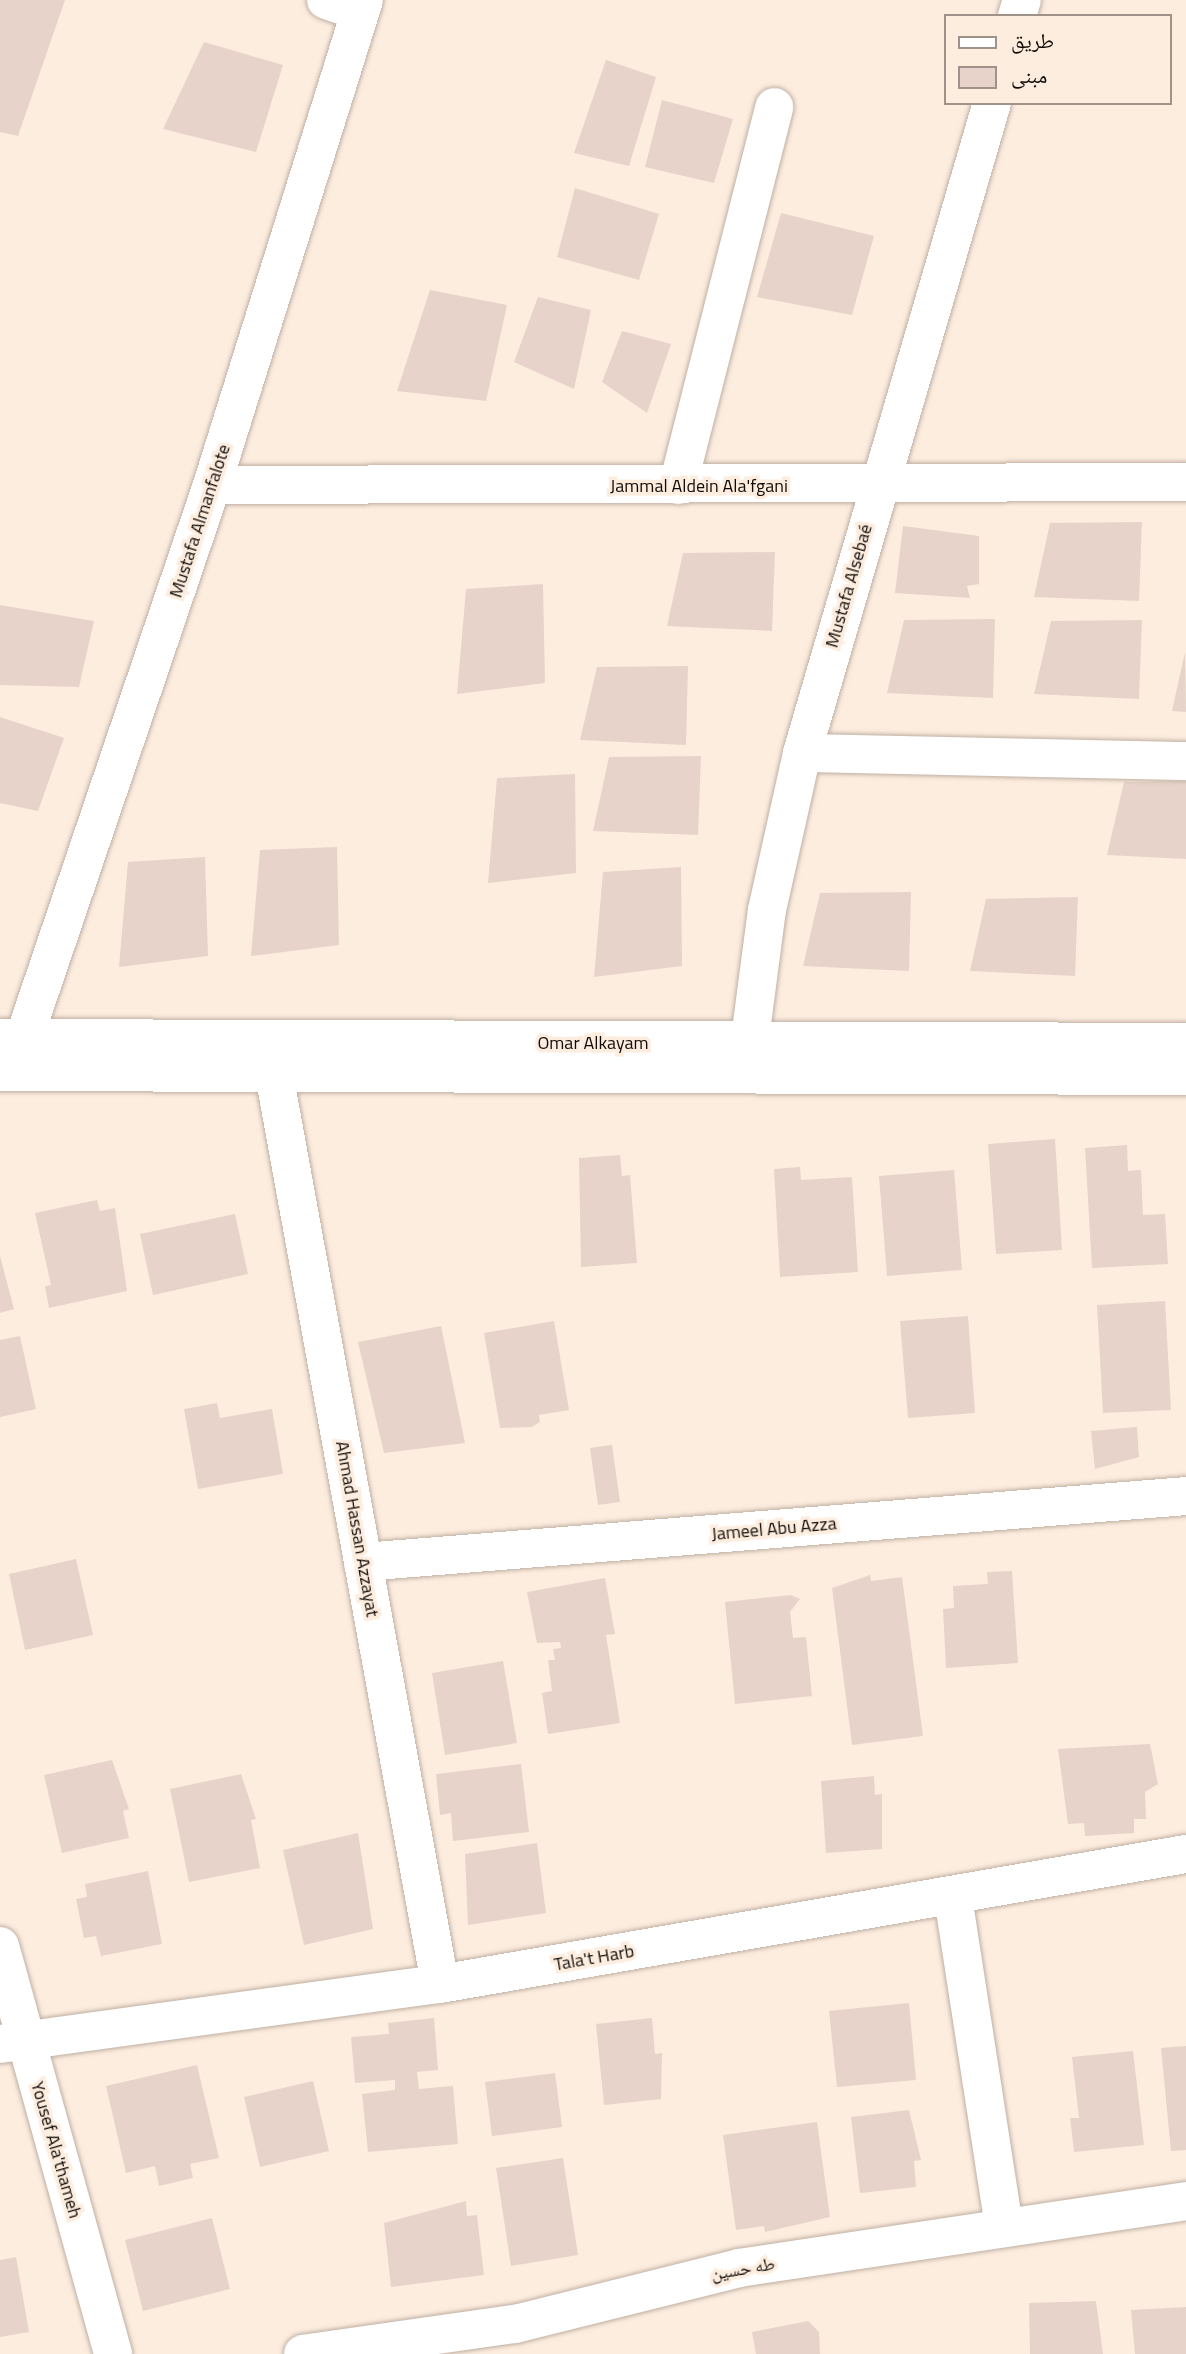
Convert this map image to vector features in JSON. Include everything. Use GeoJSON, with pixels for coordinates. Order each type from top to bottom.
{"type":"FeatureCollection","features":[{"type":"Feature","properties":{"kind":"street","name":"Mustafa Almanfalote"},"geometry":{"type":"LineString","coordinates":[[12,1038],[212,485],[350,4]]}},
{"type":"Feature","properties":{"kind":"street","name":"Mustafa Alsebaé"},"geometry":{"type":"LineString","coordinates":[[747,1060],[767,910],[802,753],[878,485],[991,105]]}},
{"type":"Feature","properties":{"kind":"street"},"geometry":{"type":"LineString","coordinates":[[678,485],[774,107]]}},
{"type":"Feature","properties":{"kind":"street","name":"Jammal Aldein Ala'fgani"},"geometry":{"type":"LineString","coordinates":[[212,485],[1186,482]]}},
{"type":"Feature","properties":{"kind":"street"},"geometry":{"type":"LineString","coordinates":[[802,753],[1186,761]]}},
{"type":"Feature","properties":{"kind":"street","name":"Omar Alkayam"},"geometry":{"type":"LineString","coordinates":[[12,1038],[1186,1076]]}},
{"type":"Feature","properties":{"kind":"street","name":"Omar Alkayam"},"geometry":{"type":"LineString","coordinates":[[0,1072],[274,1074],[747,1060],[1186,1042]]}},
{"type":"Feature","properties":{"kind":"street","name":"Ahmad Hassan Azzayat"},"geometry":{"type":"LineString","coordinates":[[274,1074],[440,1984]]}},
{"type":"Feature","properties":{"kind":"street","name":"Jameel Abu Azza"},"geometry":{"type":"LineString","coordinates":[[363,1562],[1186,1496]]}},
{"type":"Feature","properties":{"kind":"street","name":"Tala't Harb"},"geometry":{"type":"LineString","coordinates":[[13,2043],[440,1984],[953,1897],[1186,1854]]}},
{"type":"Feature","properties":{"kind":"street"},"geometry":{"type":"LineString","coordinates":[[953,1897],[1004,2227]]}},
{"type":"Feature","properties":{"kind":"street","name":"Yousef Ala'thameh"},"geometry":{"type":"LineString","coordinates":[[0,1946],[13,2043],[113,2354]]}},
{"type":"Feature","properties":{"kind":"street","name":"طه حسين"},"geometry":{"type":"LineString","coordinates":[[303,2354],[518,2339],[739,2268],[1186,2200]]}},
{"type":"Feature","properties":{"kind":"building"},"geometry":{"type":"Polygon","coordinates":[[[0,0],[65,0],[18,136],[0,132],[0,0]]]}},
{"type":"Feature","properties":{"kind":"building"},"geometry":{"type":"Polygon","coordinates":[[[204,42],[283,65],[256,152],[163,129],[204,42]]]}},
{"type":"Feature","properties":{"kind":"building"},"geometry":{"type":"Polygon","coordinates":[[[606,60],[656,77],[629,166],[574,153],[606,60]]]}},
{"type":"Feature","properties":{"kind":"building"},"geometry":{"type":"Polygon","coordinates":[[[662,100],[733,119],[714,183],[645,167],[662,100]]]}},
{"type":"Feature","properties":{"kind":"building"},"geometry":{"type":"Polygon","coordinates":[[[575,188],[659,214],[639,280],[557,257],[575,188]]]}},
{"type":"Feature","properties":{"kind":"building"},"geometry":{"type":"Polygon","coordinates":[[[781,213],[874,236],[852,315],[757,297],[781,213]]]}},
{"type":"Feature","properties":{"kind":"building"},"geometry":{"type":"Polygon","coordinates":[[[430,290],[507,305],[486,401],[397,391],[430,290]]]}},
{"type":"Feature","properties":{"kind":"building"},"geometry":{"type":"Polygon","coordinates":[[[538,297],[591,310],[574,389],[514,362],[538,297]]]}},
{"type":"Feature","properties":{"kind":"building"},"geometry":{"type":"Polygon","coordinates":[[[622,331],[671,344],[647,413],[602,382],[622,331]]]}},
{"type":"Feature","properties":{"kind":"building"},"geometry":{"type":"Polygon","coordinates":[[[1142,522],[1139,601],[1034,597],[1050,523],[1142,522]]]}},
{"type":"Feature","properties":{"kind":"building"},"geometry":{"type":"Polygon","coordinates":[[[903,526],[979,536],[979,584],[967,586],[970,598],[895,593],[903,526]]]}},
{"type":"Feature","properties":{"kind":"building"},"geometry":{"type":"Polygon","coordinates":[[[775,552],[772,631],[667,626],[683,553],[775,552]]]}},
{"type":"Feature","properties":{"kind":"building"},"geometry":{"type":"Polygon","coordinates":[[[543,584],[545,683],[457,694],[466,589],[543,584]]]}},
{"type":"Feature","properties":{"kind":"building"},"geometry":{"type":"Polygon","coordinates":[[[0,605],[94,621],[79,687],[0,685],[0,605]]]}},
{"type":"Feature","properties":{"kind":"building"},"geometry":{"type":"Polygon","coordinates":[[[995,619],[993,698],[887,693],[904,620],[995,619]]]}},
{"type":"Feature","properties":{"kind":"building"},"geometry":{"type":"Polygon","coordinates":[[[1142,620],[1139,699],[1034,694],[1051,621],[1142,620]]]}},
{"type":"Feature","properties":{"kind":"building"},"geometry":{"type":"Polygon","coordinates":[[[1185,652],[1186,712],[1172,711],[1185,652]]]}},
{"type":"Feature","properties":{"kind":"building"},"geometry":{"type":"Polygon","coordinates":[[[688,666],[686,745],[580,740],[597,667],[688,666]]]}},
{"type":"Feature","properties":{"kind":"building"},"geometry":{"type":"Polygon","coordinates":[[[0,717],[64,738],[38,811],[0,803],[0,717]]]}},
{"type":"Feature","properties":{"kind":"building"},"geometry":{"type":"Polygon","coordinates":[[[701,756],[698,835],[593,831],[609,757],[701,756]]]}},
{"type":"Feature","properties":{"kind":"building"},"geometry":{"type":"Polygon","coordinates":[[[575,774],[576,873],[488,883],[497,778],[575,774]]]}},
{"type":"Feature","properties":{"kind":"building"},"geometry":{"type":"Polygon","coordinates":[[[1186,781],[1186,859],[1107,855],[1124,782],[1186,781]]]}},
{"type":"Feature","properties":{"kind":"building"},"geometry":{"type":"Polygon","coordinates":[[[337,847],[339,945],[251,956],[260,850],[337,847]]]}},
{"type":"Feature","properties":{"kind":"building"},"geometry":{"type":"Polygon","coordinates":[[[205,857],[208,956],[119,967],[128,862],[205,857]]]}},
{"type":"Feature","properties":{"kind":"building"},"geometry":{"type":"Polygon","coordinates":[[[681,867],[682,966],[594,977],[603,872],[681,867]]]}},
{"type":"Feature","properties":{"kind":"building"},"geometry":{"type":"Polygon","coordinates":[[[911,892],[909,971],[803,966],[820,893],[911,892]]]}},
{"type":"Feature","properties":{"kind":"building"},"geometry":{"type":"Polygon","coordinates":[[[1078,897],[1075,976],[970,971],[986,899],[1078,897]]]}},
{"type":"Feature","properties":{"kind":"building"},"geometry":{"type":"Polygon","coordinates":[[[1055,1139],[1062,1250],[996,1254],[988,1144],[1055,1139]]]}},
{"type":"Feature","properties":{"kind":"building"},"geometry":{"type":"Polygon","coordinates":[[[1127,1145],[1128,1171],[1141,1170],[1143,1215],[1165,1214],[1168,1264],[1092,1268],[1085,1148],[1127,1145]]]}},
{"type":"Feature","properties":{"kind":"building"},"geometry":{"type":"Polygon","coordinates":[[[620,1155],[622,1176],[630,1175],[637,1263],[581,1267],[579,1158],[620,1155]]]}},
{"type":"Feature","properties":{"kind":"building"},"geometry":{"type":"Polygon","coordinates":[[[800,1167],[801,1180],[852,1177],[858,1272],[780,1277],[774,1169],[800,1167]]]}},
{"type":"Feature","properties":{"kind":"building"},"geometry":{"type":"Polygon","coordinates":[[[954,1170],[962,1270],[887,1276],[879,1176],[954,1170]]]}},
{"type":"Feature","properties":{"kind":"building"},"geometry":{"type":"Polygon","coordinates":[[[97,1200],[100,1211],[115,1208],[127,1291],[49,1308],[45,1286],[51,1285],[35,1213],[97,1200]]]}},
{"type":"Feature","properties":{"kind":"building"},"geometry":{"type":"Polygon","coordinates":[[[235,1214],[248,1274],[153,1295],[140,1234],[235,1214]]]}},
{"type":"Feature","properties":{"kind":"building"},"geometry":{"type":"Polygon","coordinates":[[[0,1256],[14,1309],[0,1313],[0,1256]]]}},
{"type":"Feature","properties":{"kind":"building"},"geometry":{"type":"Polygon","coordinates":[[[1165,1301],[1171,1410],[1103,1413],[1097,1305],[1165,1301]]]}},
{"type":"Feature","properties":{"kind":"building"},"geometry":{"type":"Polygon","coordinates":[[[968,1316],[975,1413],[908,1418],[900,1321],[968,1316]]]}},
{"type":"Feature","properties":{"kind":"building"},"geometry":{"type":"Polygon","coordinates":[[[554,1321],[569,1410],[539,1415],[540,1422],[532,1427],[500,1428],[484,1333],[554,1321]]]}},
{"type":"Feature","properties":{"kind":"building"},"geometry":{"type":"Polygon","coordinates":[[[441,1326],[465,1443],[384,1453],[358,1342],[441,1326]]]}},
{"type":"Feature","properties":{"kind":"building"},"geometry":{"type":"Polygon","coordinates":[[[20,1336],[36,1409],[0,1417],[0,1340],[20,1336]]]}},
{"type":"Feature","properties":{"kind":"building"},"geometry":{"type":"Polygon","coordinates":[[[217,1403],[220,1418],[272,1409],[283,1474],[198,1489],[184,1409],[217,1403]]]}},
{"type":"Feature","properties":{"kind":"building"},"geometry":{"type":"Polygon","coordinates":[[[1137,1427],[1139,1457],[1095,1469],[1091,1431],[1137,1427]]]}},
{"type":"Feature","properties":{"kind":"building"},"geometry":{"type":"Polygon","coordinates":[[[612,1445],[620,1502],[598,1505],[590,1448],[612,1445]]]}},
{"type":"Feature","properties":{"kind":"building"},"geometry":{"type":"Polygon","coordinates":[[[76,1559],[93,1635],[25,1650],[9,1574],[76,1559]]]}},
{"type":"Feature","properties":{"kind":"building"},"geometry":{"type":"Polygon","coordinates":[[[1012,1571],[1018,1663],[946,1668],[943,1609],[954,1608],[953,1586],[988,1584],[987,1572],[1012,1571]]]}},
{"type":"Feature","properties":{"kind":"building"},"geometry":{"type":"Polygon","coordinates":[[[870,1575],[871,1581],[902,1577],[923,1736],[852,1745],[832,1588],[870,1575]]]}},
{"type":"Feature","properties":{"kind":"building"},"geometry":{"type":"Polygon","coordinates":[[[605,1578],[615,1634],[606,1635],[620,1723],[548,1734],[542,1693],[552,1691],[548,1660],[555,1660],[553,1649],[561,1648],[560,1642],[537,1643],[527,1592],[605,1578]]]}},
{"type":"Feature","properties":{"kind":"building"},"geometry":{"type":"Polygon","coordinates":[[[791,1595],[800,1599],[790,1612],[793,1638],[806,1637],[812,1696],[735,1704],[725,1602],[791,1595]]]}},
{"type":"Feature","properties":{"kind":"building"},"geometry":{"type":"Polygon","coordinates":[[[503,1661],[517,1743],[445,1755],[432,1673],[503,1661]]]}},
{"type":"Feature","properties":{"kind":"building"},"geometry":{"type":"Polygon","coordinates":[[[1150,1744],[1158,1784],[1145,1792],[1146,1819],[1134,1819],[1134,1833],[1085,1836],[1084,1823],[1068,1824],[1058,1749],[1150,1744]]]}},
{"type":"Feature","properties":{"kind":"building"},"geometry":{"type":"Polygon","coordinates":[[[112,1760],[129,1809],[123,1811],[129,1838],[62,1853],[44,1775],[112,1760]]]}},
{"type":"Feature","properties":{"kind":"building"},"geometry":{"type":"Polygon","coordinates":[[[521,1764],[529,1832],[453,1841],[451,1813],[440,1815],[436,1774],[521,1764]]]}},
{"type":"Feature","properties":{"kind":"building"},"geometry":{"type":"Polygon","coordinates":[[[241,1774],[256,1819],[251,1820],[260,1868],[189,1882],[170,1789],[241,1774]]]}},
{"type":"Feature","properties":{"kind":"building"},"geometry":{"type":"Polygon","coordinates":[[[874,1776],[875,1795],[882,1794],[882,1849],[826,1853],[821,1781],[874,1776]]]}},
{"type":"Feature","properties":{"kind":"building"},"geometry":{"type":"Polygon","coordinates":[[[358,1833],[373,1929],[304,1945],[283,1850],[358,1833]]]}},
{"type":"Feature","properties":{"kind":"building"},"geometry":{"type":"Polygon","coordinates":[[[537,1843],[546,1913],[468,1925],[465,1854],[537,1843]]]}},
{"type":"Feature","properties":{"kind":"building"},"geometry":{"type":"Polygon","coordinates":[[[148,1871],[162,1944],[101,1956],[96,1936],[84,1938],[76,1899],[87,1897],[85,1884],[148,1871]]]}},
{"type":"Feature","properties":{"kind":"building"},"geometry":{"type":"Polygon","coordinates":[[[909,2003],[916,2080],[837,2087],[829,2011],[909,2003]]]}},
{"type":"Feature","properties":{"kind":"building"},"geometry":{"type":"Polygon","coordinates":[[[434,2018],[438,2070],[417,2072],[419,2089],[453,2086],[458,2144],[368,2152],[362,2094],[395,2090],[395,2080],[355,2083],[351,2037],[389,2034],[388,2023],[434,2018]]]}},
{"type":"Feature","properties":{"kind":"building"},"geometry":{"type":"Polygon","coordinates":[[[652,2018],[655,2054],[662,2053],[661,2099],[604,2105],[596,2024],[652,2018]]]}},
{"type":"Feature","properties":{"kind":"building"},"geometry":{"type":"Polygon","coordinates":[[[1186,2046],[1186,2150],[1171,2151],[1161,2048],[1186,2046]]]}},
{"type":"Feature","properties":{"kind":"building"},"geometry":{"type":"Polygon","coordinates":[[[1133,2051],[1144,2145],[1074,2152],[1070,2118],[1079,2118],[1072,2057],[1133,2051]]]}},
{"type":"Feature","properties":{"kind":"building"},"geometry":{"type":"Polygon","coordinates":[[[197,2065],[219,2158],[190,2164],[193,2178],[159,2186],[155,2166],[126,2173],[106,2086],[197,2065]]]}},
{"type":"Feature","properties":{"kind":"building"},"geometry":{"type":"Polygon","coordinates":[[[555,2073],[562,2127],[492,2136],[485,2082],[555,2073]]]}},
{"type":"Feature","properties":{"kind":"building"},"geometry":{"type":"Polygon","coordinates":[[[313,2081],[329,2151],[260,2167],[244,2097],[313,2081]]]}},
{"type":"Feature","properties":{"kind":"building"},"geometry":{"type":"Polygon","coordinates":[[[909,2110],[921,2160],[914,2161],[916,2187],[860,2193],[851,2117],[909,2110]]]}},
{"type":"Feature","properties":{"kind":"building"},"geometry":{"type":"Polygon","coordinates":[[[817,2122],[830,2217],[765,2232],[764,2226],[736,2230],[723,2135],[817,2122]]]}},
{"type":"Feature","properties":{"kind":"building"},"geometry":{"type":"Polygon","coordinates":[[[563,2158],[578,2255],[511,2266],[496,2168],[563,2158]]]}},
{"type":"Feature","properties":{"kind":"building"},"geometry":{"type":"Polygon","coordinates":[[[466,2201],[467,2216],[477,2215],[484,2275],[391,2287],[384,2223],[466,2201]]]}},
{"type":"Feature","properties":{"kind":"building"},"geometry":{"type":"Polygon","coordinates":[[[212,2218],[230,2289],[143,2311],[125,2240],[212,2218]]]}},
{"type":"Feature","properties":{"kind":"building"},"geometry":{"type":"Polygon","coordinates":[[[16,2257],[29,2332],[0,2337],[0,2260],[16,2257]]]}},
{"type":"Feature","properties":{"kind":"building"},"geometry":{"type":"Polygon","coordinates":[[[1096,2301],[1103,2354],[1030,2354],[1029,2303],[1096,2301]]]}},
{"type":"Feature","properties":{"kind":"building"},"geometry":{"type":"Polygon","coordinates":[[[1186,2307],[1186,2354],[1135,2354],[1131,2310],[1186,2307]]]}},
{"type":"Feature","properties":{"kind":"building"},"geometry":{"type":"Polygon","coordinates":[[[808,2321],[819,2332],[820,2354],[756,2354],[752,2332],[808,2321]]]}}]}
